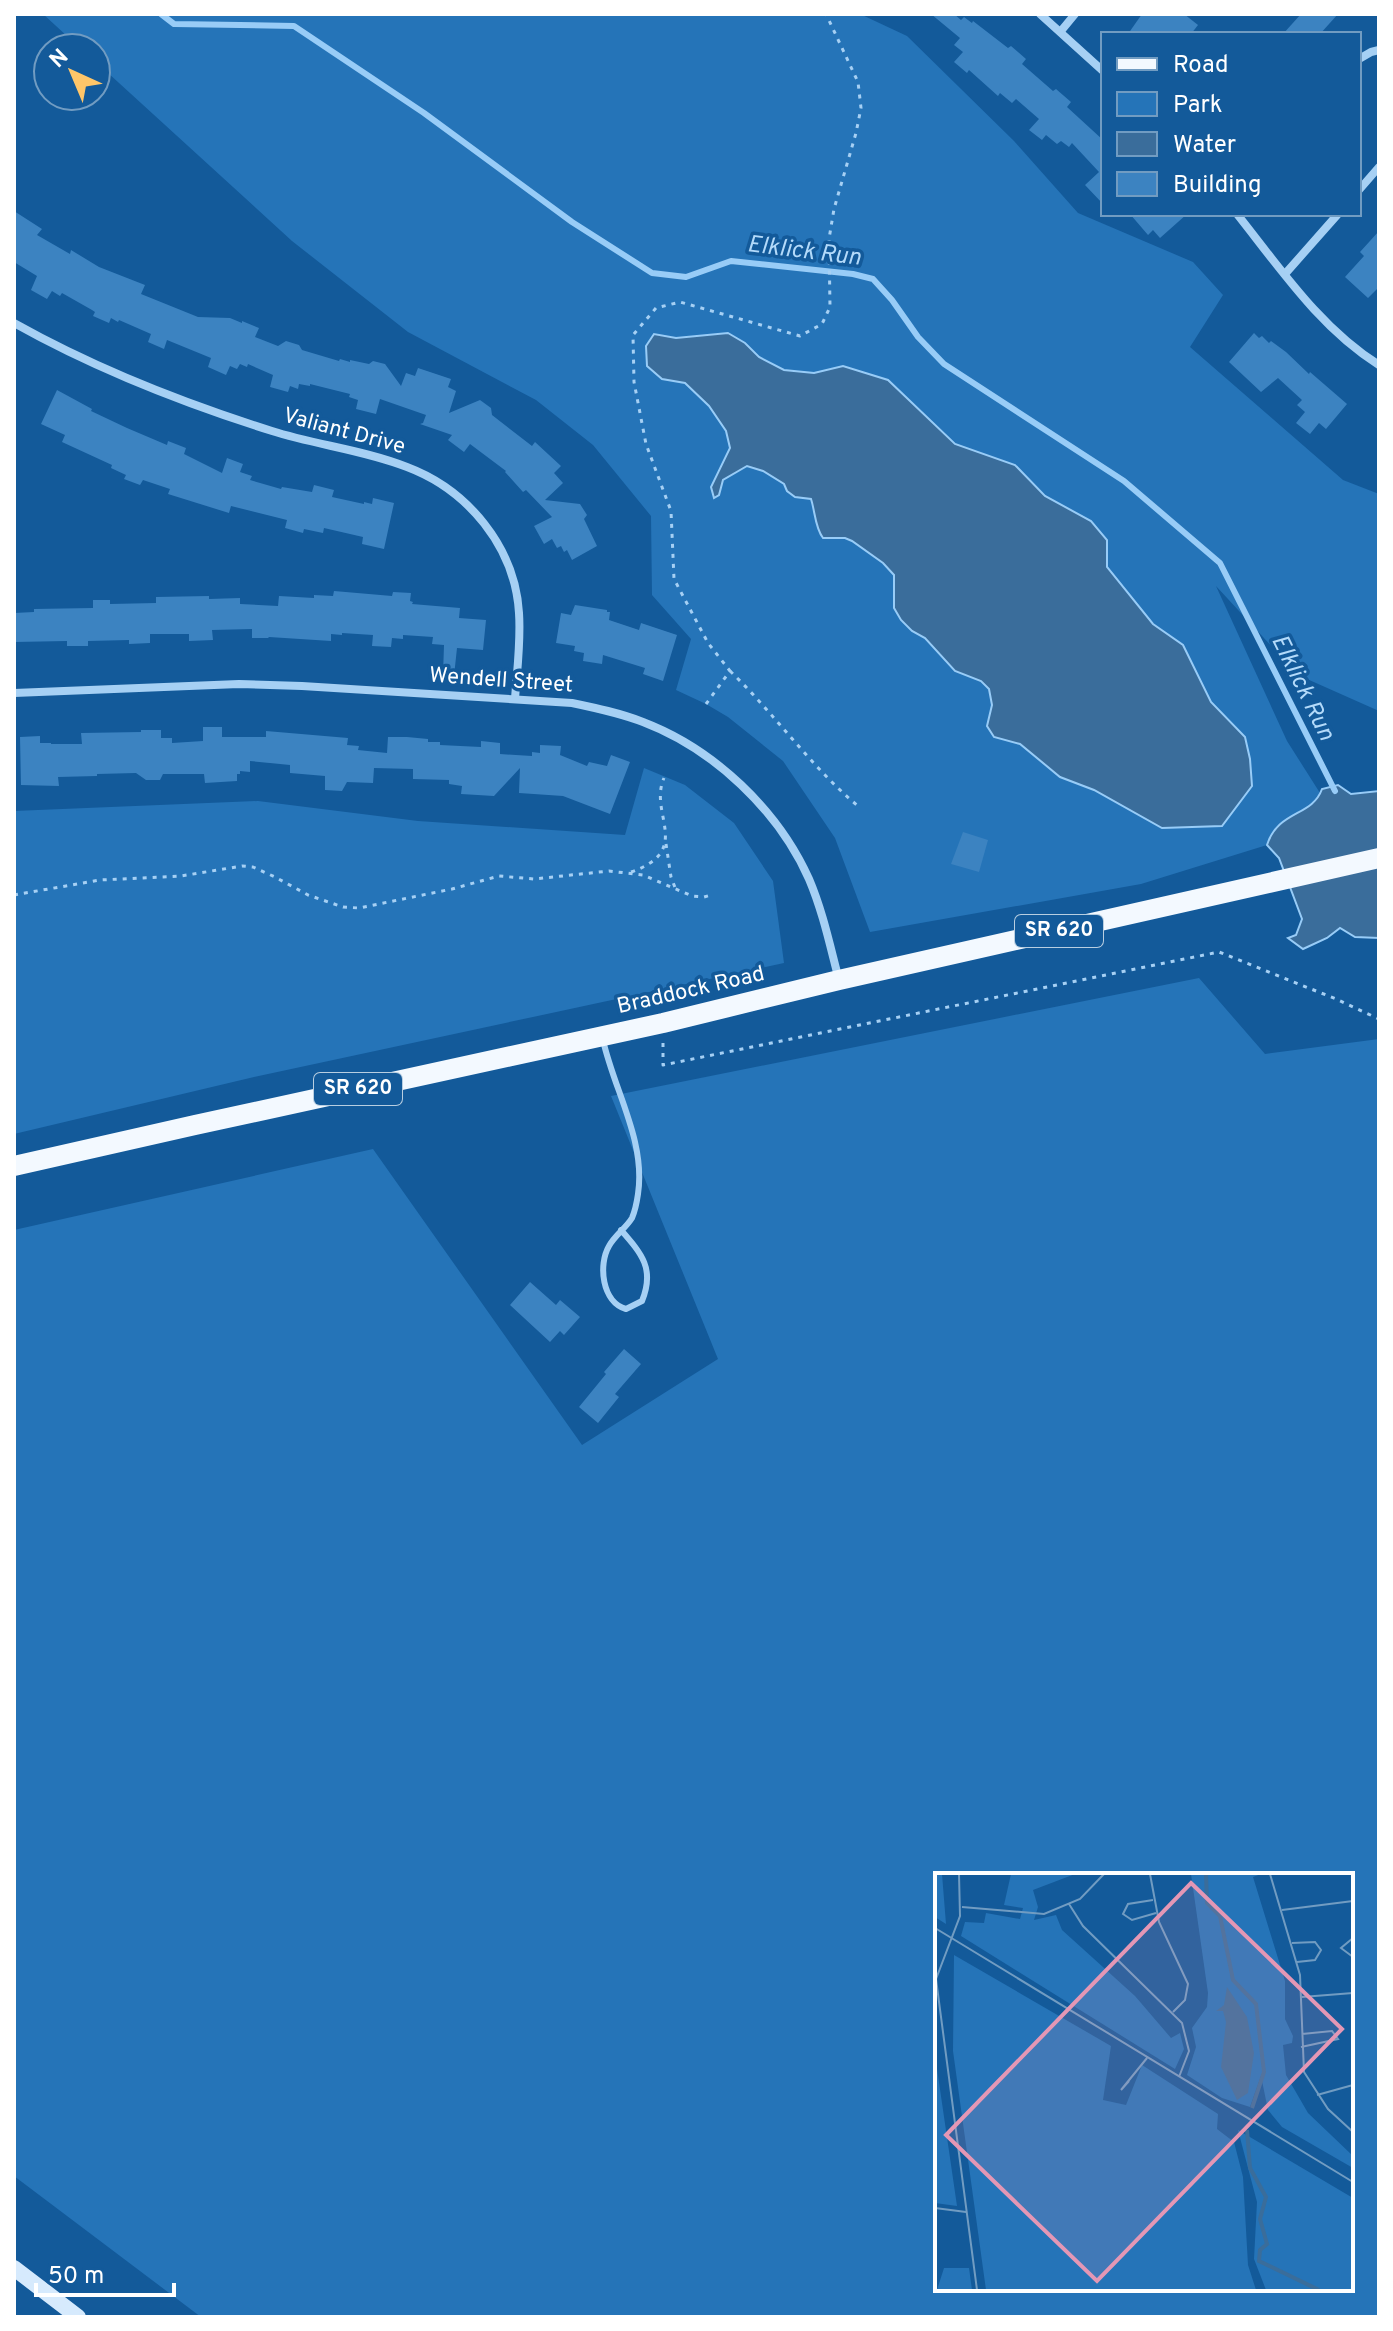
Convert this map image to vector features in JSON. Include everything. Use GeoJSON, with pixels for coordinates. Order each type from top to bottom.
{"type":"FeatureCollection","features":[{"type":"Feature","properties":{"kind":"main road","name":"Braddock Road"},"geometry":{"type":"LineString","coordinates":[[14,1166],[602,1037],[1379,858]]}},
{"type":"Feature","properties":{"kind":"street"},"geometry":{"type":"LineString","coordinates":[[1040,14],[1101,69]]}},
{"type":"Feature","properties":{"kind":"street"},"geometry":{"type":"LineString","coordinates":[[1061,31],[1075,14]]}},
{"type":"Feature","properties":{"kind":"street"},"geometry":{"type":"LineString","coordinates":[[1361,188],[1379,167]]}},
{"type":"Feature","properties":{"kind":"street"},"geometry":{"type":"LineString","coordinates":[[1239,216],[1313,308],[1341,336],[1379,365]]}},
{"type":"Feature","properties":{"kind":"street"},"geometry":{"type":"LineString","coordinates":[[1285,274],[1336,216]]}},
{"type":"Feature","properties":{"kind":"street","name":"Valiant Drive"},"geometry":{"type":"LineString","coordinates":[[14,323],[154,390],[279,433],[406,466],[432,478],[457,495],[494,536],[514,585],[519,623],[515,699]]}},
{"type":"Feature","properties":{"kind":"street","name":"Wendell Street"},"geometry":{"type":"LineString","coordinates":[[14,693],[239,684],[572,703],[608,710],[645,723],[697,751],[737,781],[765,811],[790,844],[808,878],[822,914],[839,980]]}},
{"type":"Feature","properties":{"kind":"street"},"geometry":{"type":"LineString","coordinates":[[14,2268],[78,2317]]}},
{"type":"Feature","properties":{"kind":"lane"},"geometry":{"type":"LineString","coordinates":[[602,1037],[637,1153],[639,1191],[633,1217],[621,1230],[606,1250],[602,1268],[610,1297],[619,1307],[626,1309],[642,1301],[649,1279],[640,1254],[621,1230]]}},
{"type":"Feature","properties":{"kind":"path"},"geometry":{"type":"LineString","coordinates":[[826,14],[858,82],[861,108],[834,209],[829,239],[830,307],[822,324],[800,336],[680,302],[656,308],[633,335],[634,382],[646,444],[671,511],[674,579],[708,643],[730,671],[833,785],[858,806]]}},
{"type":"Feature","properties":{"kind":"path"},"geometry":{"type":"LineString","coordinates":[[706,704],[730,671]]}},
{"type":"Feature","properties":{"kind":"path"},"geometry":{"type":"LineString","coordinates":[[664,778],[660,793],[671,877],[676,890]]}},
{"type":"Feature","properties":{"kind":"path"},"geometry":{"type":"LineString","coordinates":[[627,873],[643,867],[666,844]]}},
{"type":"Feature","properties":{"kind":"path"},"geometry":{"type":"LineString","coordinates":[[14,895],[100,880],[181,876],[242,866],[253,867],[308,895],[343,907],[359,908],[499,876],[534,879],[609,871],[643,875],[699,897],[711,895]]}},
{"type":"Feature","properties":{"kind":"path"},"geometry":{"type":"LineString","coordinates":[[663,1023],[663,1065],[1219,952],[1379,1019]]}},
{"type":"Feature","properties":{"kind":"green space"},"geometry":{"type":"Polygon","coordinates":[[[43,14],[860,14],[907,36],[1014,141],[1078,213],[1193,262],[1223,295],[1190,347],[1343,480],[1379,494],[1379,711],[1298,675],[1216,586],[1287,741],[1320,793],[1317,801],[1270,837],[1267,845],[1141,884],[870,932],[835,838],[783,761],[728,717],[676,690],[691,639],[652,595],[651,516],[593,445],[536,400],[408,332],[292,241],[112,77],[112,32],[63,32],[43,14]]]}},
{"type":"Feature","properties":{"kind":"green space"},"geometry":{"type":"Polygon","coordinates":[[[644,768],[685,785],[734,823],[773,881],[784,963],[254,1077],[14,1134],[14,811],[258,801],[418,821],[625,835],[644,768]]]}},
{"type":"Feature","properties":{"kind":"green space"},"geometry":{"type":"Polygon","coordinates":[[[1199,978],[1265,1054],[1379,1039],[1379,2317],[201,2317],[14,2176],[14,1230],[373,1149],[582,1445],[718,1359],[611,1096],[1199,978]]]}},
{"type":"Feature","properties":{"kind":"water"},"geometry":{"type":"Polygon","coordinates":[[[728,333],[745,343],[759,357],[784,370],[814,373],[843,366],[888,380],[955,444],[1015,465],[1045,496],[1091,521],[1107,540],[1107,567],[1153,624],[1183,645],[1211,702],[1245,737],[1252,786],[1222,826],[1162,828],[1094,790],[1060,777],[1020,744],[994,737],[987,726],[992,705],[989,689],[981,681],[955,671],[925,638],[901,620],[894,608],[894,575],[883,563],[845,538],[823,538],[811,499],[795,497],[784,484],[763,471],[747,466],[723,480],[719,495],[714,498],[711,487],[730,448],[726,431],[709,406],[685,383],[662,379],[647,366],[646,346],[654,334],[676,338],[728,333]]]}},
{"type":"Feature","properties":{"kind":"water"},"geometry":{"type":"Polygon","coordinates":[[[1338,785],[1351,794],[1379,791],[1379,938],[1355,937],[1340,928],[1303,949],[1288,938],[1296,935],[1302,919],[1279,858],[1267,845],[1279,825],[1311,805],[1322,789],[1338,785]]]}},
{"type":"Feature","properties":{"kind":"building"},"geometry":{"type":"Polygon","coordinates":[[[931,14],[954,14],[961,20],[964,17],[973,21],[1008,48],[1011,46],[1026,59],[1022,64],[1071,102],[1067,107],[1101,138],[1101,202],[1085,185],[1099,172],[1072,143],[1069,147],[1061,141],[1057,144],[1046,135],[1042,140],[1029,130],[1039,119],[1016,99],[1012,103],[1000,93],[998,96],[969,70],[967,73],[954,62],[963,52],[954,45],[960,38],[931,14]]]}},
{"type":"Feature","properties":{"kind":"building"},"geometry":{"type":"Polygon","coordinates":[[[1142,14],[1184,14],[1198,25],[1193,32],[1129,32],[1142,14]]]}},
{"type":"Feature","properties":{"kind":"building"},"geometry":{"type":"Polygon","coordinates":[[[1301,14],[1338,14],[1322,32],[1285,32],[1301,14]]]}},
{"type":"Feature","properties":{"kind":"building"},"geometry":{"type":"Polygon","coordinates":[[[14,211],[42,229],[37,235],[70,254],[71,250],[99,267],[145,285],[141,294],[198,317],[242,321],[259,328],[255,337],[278,346],[286,341],[299,345],[302,350],[339,361],[385,364],[401,386],[406,373],[415,376],[418,368],[451,379],[448,387],[456,391],[449,413],[480,400],[491,408],[492,415],[532,446],[535,442],[561,466],[554,473],[563,483],[545,500],[580,504],[597,546],[572,560],[567,550],[564,552],[561,546],[557,548],[552,539],[544,544],[534,526],[552,517],[526,490],[523,492],[506,471],[470,444],[464,452],[448,440],[452,435],[420,424],[426,415],[380,399],[376,414],[356,409],[358,400],[349,397],[350,394],[310,384],[299,384],[298,389],[290,386],[288,392],[270,387],[273,375],[248,364],[247,367],[240,364],[237,369],[230,366],[226,375],[208,367],[211,358],[167,340],[164,349],[148,342],[151,334],[119,320],[111,318],[109,323],[93,316],[95,312],[62,293],[60,296],[52,291],[47,299],[31,290],[37,276],[14,262],[14,211]]]}},
{"type":"Feature","properties":{"kind":"building"},"geometry":{"type":"Polygon","coordinates":[[[1132,216],[1185,216],[1160,238],[1153,230],[1148,235],[1132,216]]]}},
{"type":"Feature","properties":{"kind":"building"},"geometry":{"type":"Polygon","coordinates":[[[1379,231],[1379,287],[1368,298],[1345,277],[1364,256],[1360,252],[1379,231]]]}},
{"type":"Feature","properties":{"kind":"building"},"geometry":{"type":"Polygon","coordinates":[[[1254,333],[1286,352],[1347,404],[1326,429],[1319,423],[1310,434],[1296,423],[1305,412],[1297,405],[1302,400],[1278,378],[1261,392],[1229,362],[1254,333]]]}},
{"type":"Feature","properties":{"kind":"building"},"geometry":{"type":"Polygon","coordinates":[[[57,390],[127,428],[167,445],[168,441],[186,448],[184,454],[222,473],[227,458],[243,464],[240,472],[252,476],[250,480],[281,489],[312,492],[314,485],[334,490],[332,497],[364,504],[372,504],[373,498],[394,503],[384,549],[362,544],[363,537],[324,528],[323,533],[304,529],[303,533],[285,528],[287,520],[231,506],[229,513],[168,494],[170,489],[143,480],[140,485],[124,479],[126,475],[111,468],[112,465],[62,442],[65,435],[41,424],[57,390]]]}},
{"type":"Feature","properties":{"kind":"building"},"geometry":{"type":"Polygon","coordinates":[[[334,591],[392,596],[393,592],[411,593],[412,604],[460,608],[459,618],[486,620],[483,650],[457,648],[454,676],[443,675],[444,645],[432,644],[433,637],[403,635],[403,639],[392,638],[391,647],[372,646],[373,635],[331,634],[331,641],[252,638],[252,629],[212,630],[213,640],[189,641],[189,634],[150,634],[150,643],[88,641],[88,646],[67,646],[67,641],[14,642],[14,613],[34,612],[34,609],[93,608],[93,600],[110,600],[110,604],[156,603],[156,597],[209,596],[209,599],[240,598],[240,604],[278,606],[279,596],[314,598],[314,595],[333,596],[334,591]]]}},
{"type":"Feature","properties":{"kind":"building"},"geometry":{"type":"Polygon","coordinates":[[[575,605],[607,610],[610,612],[609,620],[639,630],[641,623],[677,635],[663,681],[643,674],[645,668],[603,655],[602,664],[583,661],[584,653],[574,651],[575,646],[556,643],[561,613],[571,615],[575,605]]]}},
{"type":"Feature","properties":{"kind":"building"},"geometry":{"type":"Polygon","coordinates":[[[203,727],[222,727],[222,737],[266,737],[266,731],[348,738],[347,745],[359,746],[358,750],[387,753],[388,737],[407,737],[428,739],[428,742],[440,742],[440,745],[481,747],[481,741],[500,743],[500,754],[532,756],[532,752],[540,753],[540,745],[561,746],[560,755],[587,766],[589,762],[607,766],[611,755],[630,762],[610,814],[563,796],[519,793],[520,768],[494,796],[461,794],[462,786],[449,784],[449,780],[413,779],[413,769],[374,768],[373,783],[347,782],[342,791],[325,790],[325,776],[290,773],[290,765],[250,761],[250,772],[240,771],[237,781],[205,783],[204,774],[163,774],[160,780],[146,780],[136,773],[58,777],[59,786],[21,785],[20,737],[40,736],[40,743],[82,744],[81,733],[161,730],[161,738],[172,738],[172,743],[203,741],[203,727]]]}},
{"type":"Feature","properties":{"kind":"building"},"geometry":{"type":"Polygon","coordinates":[[[963,832],[988,840],[979,872],[951,864],[963,832]]]}},
{"type":"Feature","properties":{"kind":"building"},"geometry":{"type":"Polygon","coordinates":[[[530,1282],[556,1305],[560,1300],[580,1317],[564,1335],[560,1331],[550,1342],[510,1305],[530,1282]]]}},
{"type":"Feature","properties":{"kind":"building"},"geometry":{"type":"Polygon","coordinates":[[[624,1349],[641,1364],[615,1394],[619,1397],[598,1423],[579,1407],[624,1349]]]}},
{"type":"Feature","properties":{"kind":"waterway","name":"Elklick Run"},"geometry":{"type":"LineString","coordinates":[[161,14],[174,24],[294,26],[424,113],[572,222],[652,273],[686,277],[731,261],[853,274],[873,279],[918,337],[944,364],[1124,481],[1220,563],[1335,791]]}}]}
